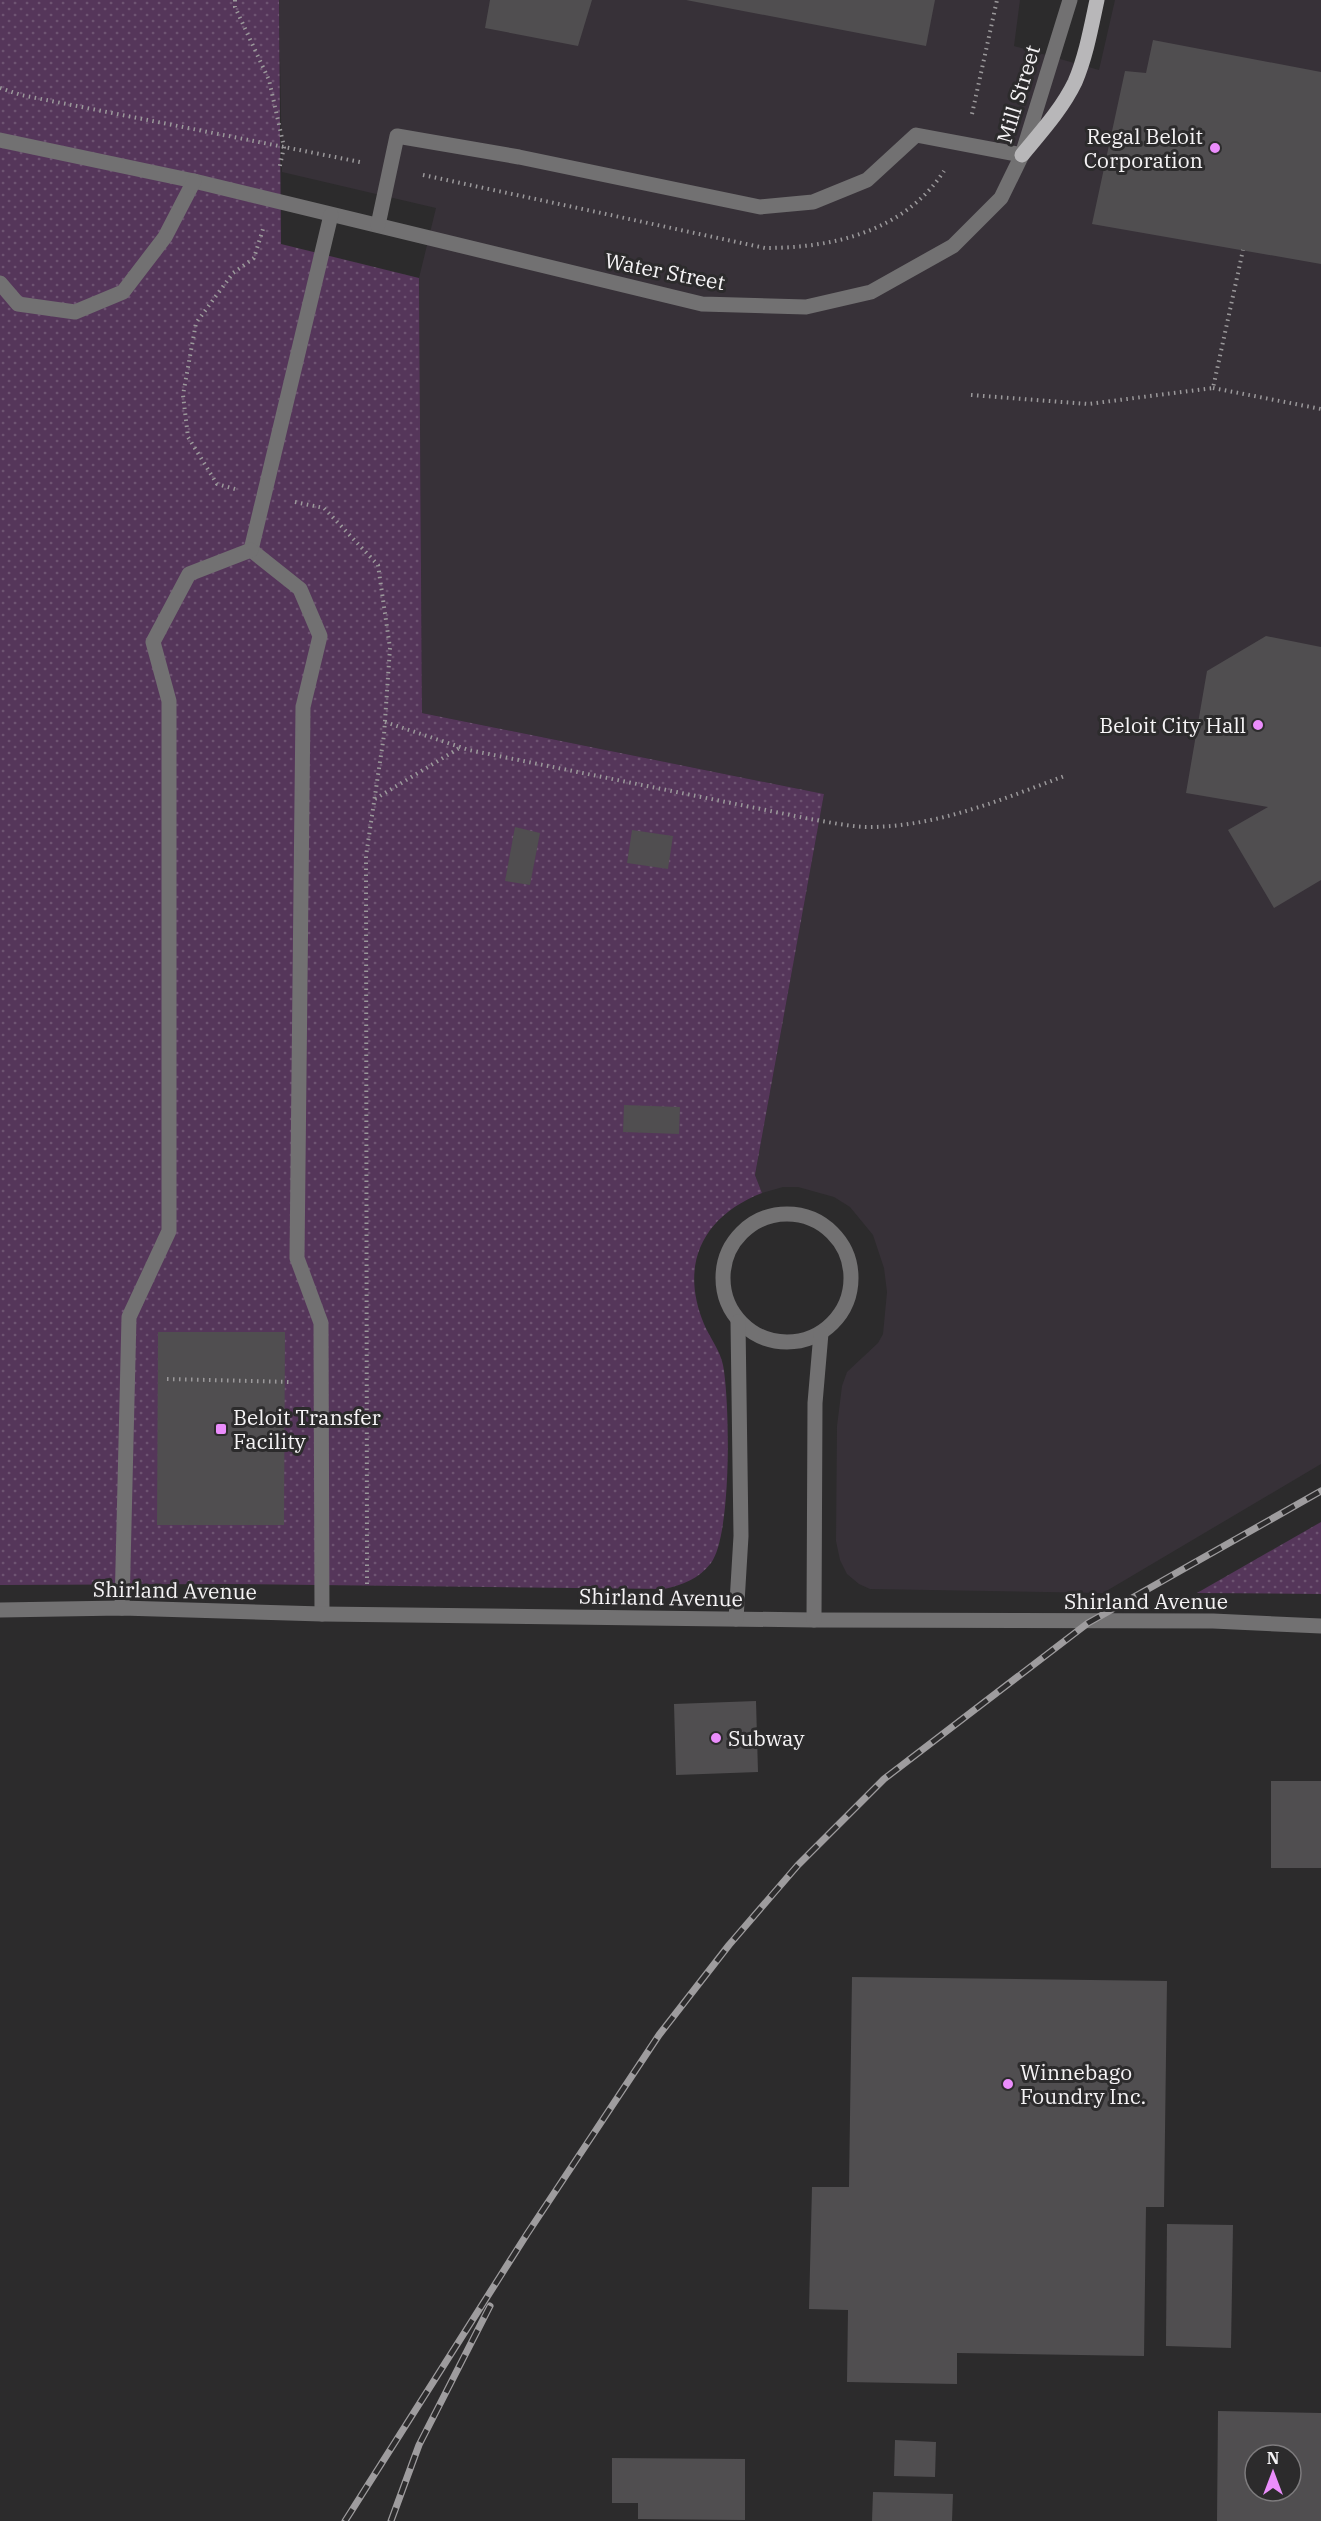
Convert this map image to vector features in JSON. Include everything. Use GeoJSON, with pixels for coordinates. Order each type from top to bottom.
{"type":"FeatureCollection","features":[{"type":"Feature","properties":{"kind":"main road"},"geometry":{"type":"LineString","coordinates":[[1022,155],[1053,117],[1074,83],[1086,50],[1097,0]]}},
{"type":"Feature","properties":{"kind":"street","name":"Mill Street"},"geometry":{"type":"LineString","coordinates":[[1001,198],[1022,155],[1070,0]]}},
{"type":"Feature","properties":{"kind":"street"},"geometry":{"type":"LineString","coordinates":[[378,225],[397,136],[519,157],[760,207],[813,202],[867,180],[916,135],[1022,155]]}},
{"type":"Feature","properties":{"kind":"street","name":"Water Street"},"geometry":{"type":"LineString","coordinates":[[0,140],[194,181],[702,304],[806,307],[871,292],[953,246],[1001,198]]}},
{"type":"Feature","properties":{"kind":"street"},"geometry":{"type":"LineString","coordinates":[[0,283],[18,304],[75,312],[123,292],[165,237],[194,181]]}},
{"type":"Feature","properties":{"kind":"street"},"geometry":{"type":"LineString","coordinates":[[251,550],[331,215]]}},
{"type":"Feature","properties":{"kind":"street"},"geometry":{"type":"LineString","coordinates":[[122,1608],[129,1317],[169,1231],[169,701],[153,642],[189,574],[251,550]]}},
{"type":"Feature","properties":{"kind":"street"},"geometry":{"type":"LineString","coordinates":[[251,550],[300,588],[320,636],[303,707],[297,1258],[321,1323],[322,1614]]}},
{"type":"Feature","properties":{"kind":"street"},"geometry":{"type":"LineString","coordinates":[[788,1213],[808,1217],[827,1227],[840,1242],[849,1260],[852,1280],[848,1301],[837,1319],[821,1333],[800,1341],[778,1342],[756,1335],[738,1322],[726,1303],[722,1281],[725,1259],[735,1239],[750,1224],[768,1216],[788,1213]]}},
{"type":"Feature","properties":{"kind":"street"},"geometry":{"type":"LineString","coordinates":[[736,1619],[741,1536],[738,1322]]}},
{"type":"Feature","properties":{"kind":"street"},"geometry":{"type":"LineString","coordinates":[[814,1620],[815,1402],[821,1333]]}},
{"type":"Feature","properties":{"kind":"street","name":"Shirland Avenue"},"geometry":{"type":"LineString","coordinates":[[0,1610],[122,1608],[322,1614],[814,1620],[1213,1621],[1321,1626]]}},
{"type":"Feature","properties":{"kind":"path"},"geometry":{"type":"LineString","coordinates":[[235,0],[235,7],[268,80],[284,147],[279,170]]}},
{"type":"Feature","properties":{"kind":"path"},"geometry":{"type":"LineString","coordinates":[[1213,388],[1243,250]]}},
{"type":"Feature","properties":{"kind":"path"},"geometry":{"type":"LineString","coordinates":[[971,394],[1088,404],[1213,388],[1321,409]]}},
{"type":"Feature","properties":{"kind":"path"},"geometry":{"type":"LineString","coordinates":[[385,722],[461,747],[810,819],[865,827],[922,823],[1003,799],[1066,775]]}},
{"type":"Feature","properties":{"kind":"path"},"geometry":{"type":"LineString","coordinates":[[374,800],[461,747]]}},
{"type":"Feature","properties":{"kind":"path"},"geometry":{"type":"LineString","coordinates":[[167,1379],[293,1382]]}},
{"type":"Feature","properties":{"kind":"shaded area"},"geometry":{"type":"Polygon","coordinates":[[[0,0],[279,0],[281,244],[419,278],[422,713],[824,794],[755,1175],[762,1193],[725,1215],[711,1229],[696,1262],[694,1281],[697,1302],[704,1324],[723,1365],[727,1408],[728,1467],[723,1525],[718,1548],[706,1569],[684,1583],[664,1589],[226,1584],[0,1585],[0,0]]]}},
{"type":"Feature","properties":{"kind":"shaded area"},"geometry":{"type":"Polygon","coordinates":[[[279,0],[1020,0],[1014,46],[1099,70],[1115,0],[1321,0],[1321,1464],[1103,1593],[870,1589],[859,1584],[847,1574],[840,1560],[836,1541],[837,1426],[842,1386],[847,1372],[878,1343],[883,1334],[887,1292],[884,1268],[873,1235],[850,1207],[834,1197],[798,1187],[783,1187],[762,1193],[755,1175],[824,794],[422,713],[419,278],[436,208],[282,172],[279,0]]]}},
{"type":"Feature","properties":{"kind":"shaded area"},"geometry":{"type":"Polygon","coordinates":[[[1321,1522],[1321,1594],[1197,1593],[1321,1522]]]}},
{"type":"Feature","properties":{"kind":"building"},"geometry":{"type":"Polygon","coordinates":[[[490,0],[592,0],[578,46],[485,28],[490,0]]]}},
{"type":"Feature","properties":{"kind":"building"},"geometry":{"type":"Polygon","coordinates":[[[686,0],[935,0],[926,46],[686,0]]]}},
{"type":"Feature","properties":{"kind":"building","name":"Regal Beloit Corporation"},"geometry":{"type":"Polygon","coordinates":[[[1153,40],[1321,72],[1321,264],[1092,224],[1125,71],[1146,73],[1153,40]]]}},
{"type":"Feature","properties":{"kind":"building"},"geometry":{"type":"Polygon","coordinates":[[[1266,636],[1321,647],[1321,880],[1274,908],[1228,830],[1268,807],[1186,793],[1207,671],[1266,636]]]}},
{"type":"Feature","properties":{"kind":"building"},"geometry":{"type":"Polygon","coordinates":[[[515,827],[540,833],[530,885],[505,881],[515,827]]]}},
{"type":"Feature","properties":{"kind":"building"},"geometry":{"type":"Polygon","coordinates":[[[632,830],[673,836],[668,869],[627,863],[632,830]]]}},
{"type":"Feature","properties":{"kind":"building"},"geometry":{"type":"Polygon","coordinates":[[[624,1105],[680,1107],[679,1134],[623,1132],[624,1105]]]}},
{"type":"Feature","properties":{"kind":"building","name":"Beloit Transfer Facility"},"geometry":{"type":"Polygon","coordinates":[[[158,1332],[285,1332],[284,1525],[157,1525],[158,1332]]]}},
{"type":"Feature","properties":{"kind":"building","name":"Subway"},"geometry":{"type":"Polygon","coordinates":[[[756,1701],[758,1772],[676,1775],[674,1704],[756,1701]]]}},
{"type":"Feature","properties":{"kind":"building"},"geometry":{"type":"Polygon","coordinates":[[[1271,1781],[1321,1781],[1321,1868],[1271,1868],[1271,1781]]]}},
{"type":"Feature","properties":{"kind":"building","name":"Winnebago Foundry Inc."},"geometry":{"type":"Polygon","coordinates":[[[852,1977],[1167,1981],[1164,2207],[1146,2207],[1144,2356],[957,2353],[957,2384],[847,2382],[848,2310],[809,2309],[812,2187],[849,2187],[852,1977]]]}},
{"type":"Feature","properties":{"kind":"building"},"geometry":{"type":"Polygon","coordinates":[[[1167,2224],[1233,2225],[1231,2348],[1166,2346],[1167,2224]]]}},
{"type":"Feature","properties":{"kind":"building"},"geometry":{"type":"Polygon","coordinates":[[[1218,2411],[1321,2413],[1321,2521],[1217,2521],[1218,2411]]]}},
{"type":"Feature","properties":{"kind":"building"},"geometry":{"type":"Polygon","coordinates":[[[895,2440],[936,2442],[935,2477],[894,2476],[895,2440]]]}},
{"type":"Feature","properties":{"kind":"building"},"geometry":{"type":"Polygon","coordinates":[[[612,2458],[745,2459],[745,2520],[638,2519],[638,2503],[612,2503],[612,2458]]]}},
{"type":"Feature","properties":{"kind":"building"},"geometry":{"type":"Polygon","coordinates":[[[873,2492],[953,2494],[952,2521],[872,2521],[873,2492]]]}},
{"type":"Feature","properties":{"kind":"railway"},"geometry":{"type":"LineString","coordinates":[[345,2521],[527,2234],[659,2035],[729,1945],[798,1865],[884,1779],[1088,1623],[1321,1491]]}},
{"type":"Feature","properties":{"kind":"railway"},"geometry":{"type":"LineString","coordinates":[[391,2521],[419,2445],[490,2306]]}},
{"type":"Feature","properties":{"kind":"place","name":"Regal Beloit Corporation"},"geometry":{"type":"Point","coordinates":[1215,148]}},
{"type":"Feature","properties":{"kind":"place","name":"Beloit City Hall"},"geometry":{"type":"Point","coordinates":[1258,725]}},
{"type":"Feature","properties":{"kind":"place","name":"Beloit Transfer Facility"},"geometry":{"type":"Point","coordinates":[221,1429]}},
{"type":"Feature","properties":{"kind":"place","name":"Subway"},"geometry":{"type":"Point","coordinates":[716,1738]}},
{"type":"Feature","properties":{"kind":"place","name":"Winnebago Foundry Inc."},"geometry":{"type":"Point","coordinates":[1008,2084]}}]}
